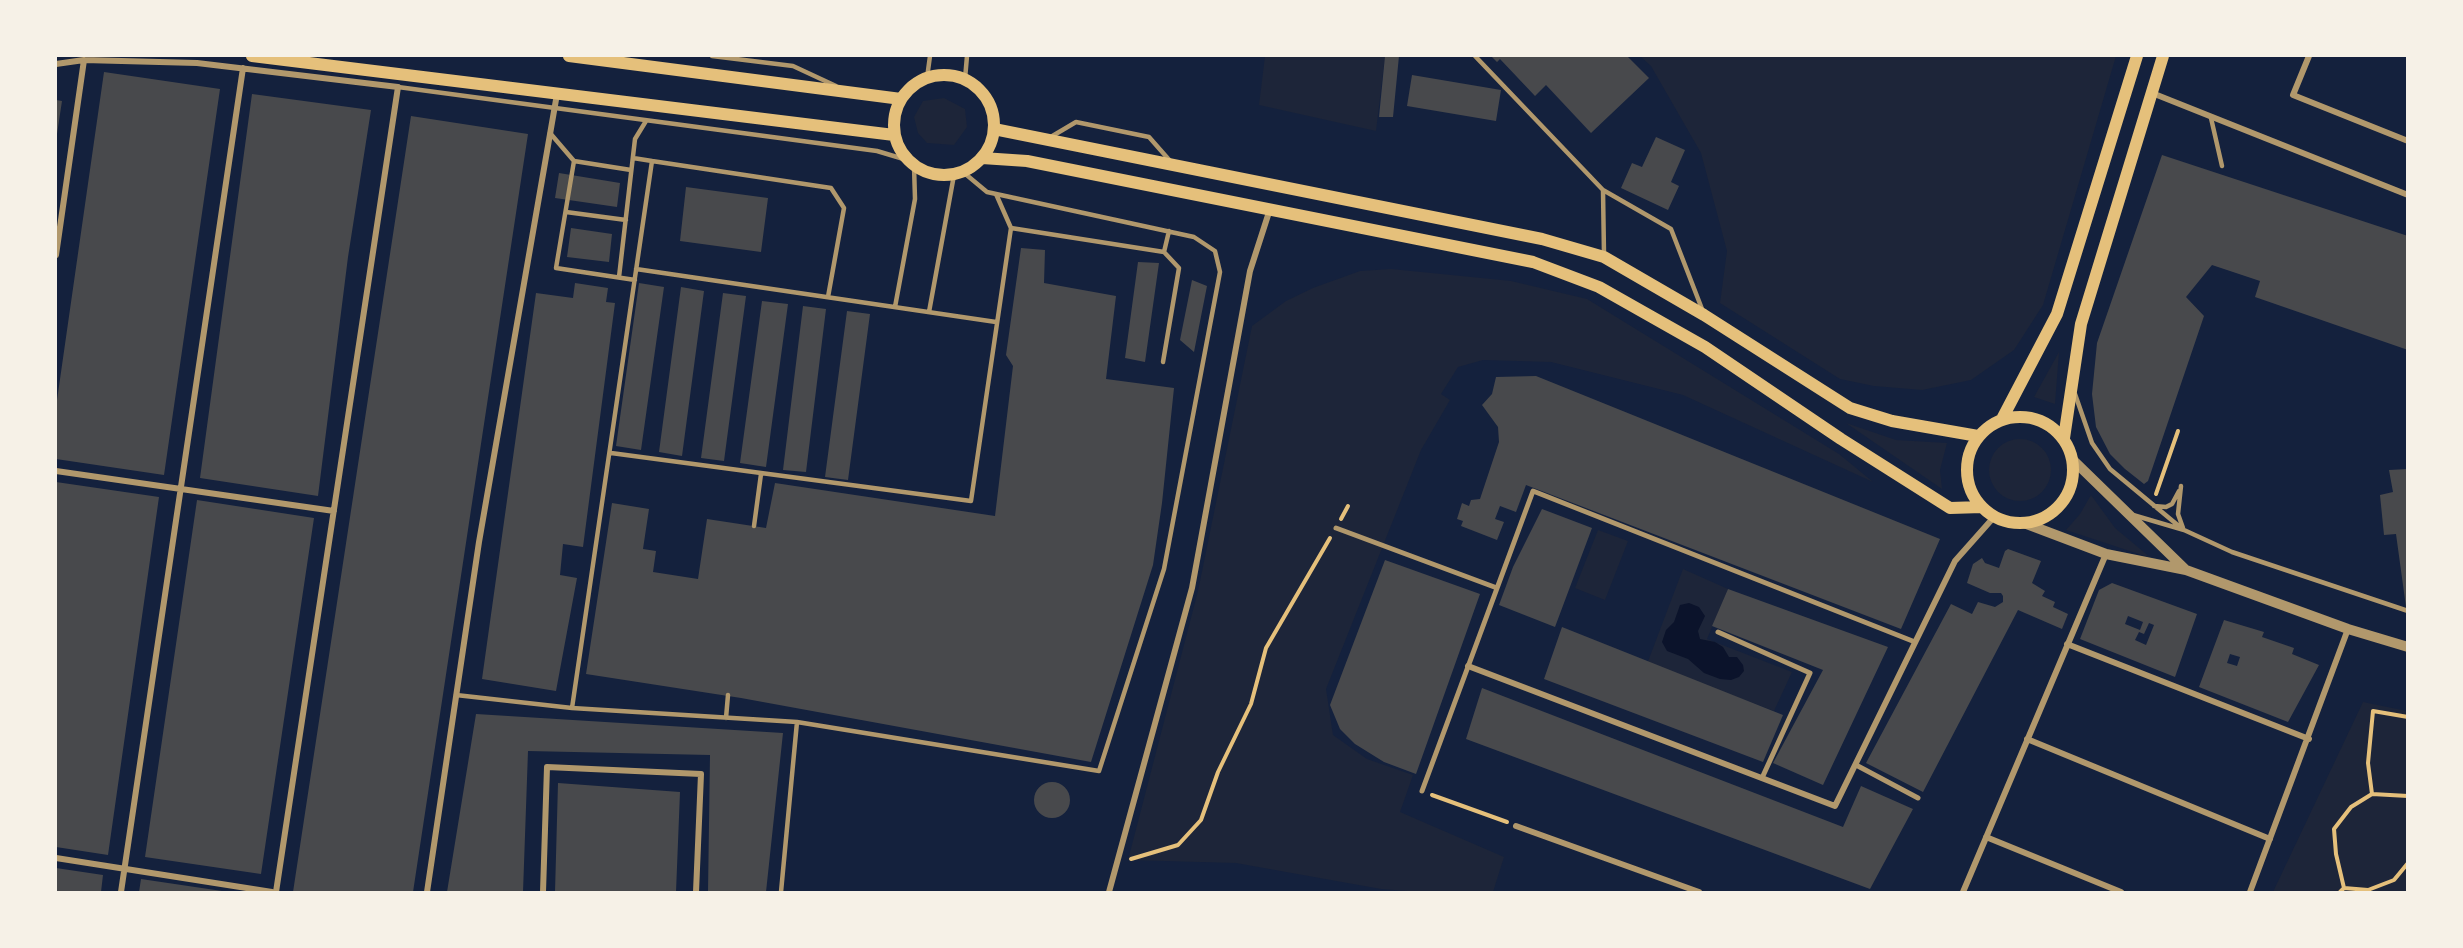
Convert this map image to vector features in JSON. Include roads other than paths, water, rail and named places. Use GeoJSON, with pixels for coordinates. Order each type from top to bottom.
{"type":"FeatureCollection","features":[{"type":"Feature","properties":{"kind":"main road"},"geometry":{"type":"LineString","coordinates":[[252,56],[894,135]]}},
{"type":"Feature","properties":{"kind":"main road"},"geometry":{"type":"LineString","coordinates":[[569,56],[901,99]]}},
{"type":"Feature","properties":{"kind":"main road"},"geometry":{"type":"LineString","coordinates":[[2002,419],[2057,314],[2137,56]]}},
{"type":"Feature","properties":{"kind":"main road"},"geometry":{"type":"LineString","coordinates":[[2064,438],[2082,324],[2163,56]]}},
{"type":"Feature","properties":{"kind":"main road"},"geometry":{"type":"LineString","coordinates":[[940,75],[965,79],[987,99],[993,114],[994,129],[991,144],[982,158],[958,173],[933,174],[911,163],[899,148],[894,135],[893,122],[901,99],[912,86],[927,78],[940,75]]}},
{"type":"Feature","properties":{"kind":"main road"},"geometry":{"type":"LineString","coordinates":[[994,129],[1048,138],[1542,239],[1604,257],[1704,315],[1850,408],[1892,421],[1978,436]]}},
{"type":"Feature","properties":{"kind":"main road"},"geometry":{"type":"LineString","coordinates":[[982,158],[1027,161],[1533,262],[1599,286],[1704,347],[1841,439],[1950,507],[1982,507]]}},
{"type":"Feature","properties":{"kind":"main road"},"geometry":{"type":"LineString","coordinates":[[2024,416],[2046,422],[2064,438],[2074,461],[2074,479],[2065,500],[2049,516],[2024,523],[2009,522],[1994,517],[1982,507],[1972,493],[1967,479],[1966,465],[1971,448],[1978,436],[2002,419],[2024,416]]}},
{"type":"Feature","properties":{"kind":"street"},"geometry":{"type":"LineString","coordinates":[[2309,56],[2293,95],[2408,141]]}},
{"type":"Feature","properties":{"kind":"street"},"geometry":{"type":"LineString","coordinates":[[56,64],[82,58],[197,63],[398,87],[274,892],[56,858]]}},
{"type":"Feature","properties":{"kind":"street"},"geometry":{"type":"LineString","coordinates":[[56,255],[82,58]]}},
{"type":"Feature","properties":{"kind":"street"},"geometry":{"type":"LineString","coordinates":[[121,892],[243,68]]}},
{"type":"Feature","properties":{"kind":"street"},"geometry":{"type":"LineString","coordinates":[[427,892],[481,531],[557,93]]}},
{"type":"Feature","properties":{"kind":"street"},"geometry":{"type":"LineString","coordinates":[[2151,93],[2408,195]]}},
{"type":"Feature","properties":{"kind":"street"},"geometry":{"type":"LineString","coordinates":[[1109,892],[1192,588],[1250,271],[1270,210]]}},
{"type":"Feature","properties":{"kind":"street"},"geometry":{"type":"LineString","coordinates":[[2074,461],[2186,570]]}},
{"type":"Feature","properties":{"kind":"street"},"geometry":{"type":"LineString","coordinates":[[56,471],[334,511]]}},
{"type":"Feature","properties":{"kind":"street"},"geometry":{"type":"LineString","coordinates":[[1422,791],[1533,491],[1916,642]]}},
{"type":"Feature","properties":{"kind":"street"},"geometry":{"type":"LineString","coordinates":[[1468,666],[1835,806],[1955,561],[1994,517]]}},
{"type":"Feature","properties":{"kind":"street"},"geometry":{"type":"LineString","coordinates":[[2024,523],[2106,554],[2186,570],[2348,629],[2408,647]]}},
{"type":"Feature","properties":{"kind":"street"},"geometry":{"type":"LineString","coordinates":[[1336,528],[1497,588]]}},
{"type":"Feature","properties":{"kind":"street"},"geometry":{"type":"LineString","coordinates":[[1963,892],[2106,554]]}},
{"type":"Feature","properties":{"kind":"street"},"geometry":{"type":"LineString","coordinates":[[2250,892],[2309,739],[2348,629]]}},
{"type":"Feature","properties":{"kind":"street"},"geometry":{"type":"LineString","coordinates":[[1718,632],[1810,673],[1762,778]]}},
{"type":"Feature","properties":{"kind":"street"},"geometry":{"type":"LineString","coordinates":[[2067,644],[2309,739]]}},
{"type":"Feature","properties":{"kind":"street"},"geometry":{"type":"LineString","coordinates":[[2027,739],[2270,839]]}},
{"type":"Feature","properties":{"kind":"street"},"geometry":{"type":"LineString","coordinates":[[1856,765],[1918,798]]}},
{"type":"Feature","properties":{"kind":"street"},"geometry":{"type":"LineString","coordinates":[[543,892],[547,767],[701,774],[696,892]]}},
{"type":"Feature","properties":{"kind":"street"},"geometry":{"type":"LineString","coordinates":[[1516,826],[1700,892]]}},
{"type":"Feature","properties":{"kind":"street"},"geometry":{"type":"LineString","coordinates":[[1986,837],[2121,892]]}},
{"type":"Feature","properties":{"kind":"lane"},"geometry":{"type":"LineString","coordinates":[[712,56],[793,66],[846,91]]}},
{"type":"Feature","properties":{"kind":"lane"},"geometry":{"type":"LineString","coordinates":[[927,78],[930,56]]}},
{"type":"Feature","properties":{"kind":"lane"},"geometry":{"type":"LineString","coordinates":[[965,79],[968,56]]}},
{"type":"Feature","properties":{"kind":"lane"},"geometry":{"type":"LineString","coordinates":[[1475,56],[1603,190],[1671,229],[1704,315]]}},
{"type":"Feature","properties":{"kind":"lane"},"geometry":{"type":"LineString","coordinates":[[398,87],[877,151],[911,163],[915,199],[895,307]]}},
{"type":"Feature","properties":{"kind":"lane"},"geometry":{"type":"LineString","coordinates":[[2211,118],[2222,166]]}},
{"type":"Feature","properties":{"kind":"lane"},"geometry":{"type":"LineString","coordinates":[[619,277],[635,139],[646,121]]}},
{"type":"Feature","properties":{"kind":"lane"},"geometry":{"type":"LineString","coordinates":[[1048,138],[1076,122],[1149,137],[1172,164]]}},
{"type":"Feature","properties":{"kind":"lane"},"geometry":{"type":"LineString","coordinates":[[550,133],[574,161],[631,170]]}},
{"type":"Feature","properties":{"kind":"lane"},"geometry":{"type":"LineString","coordinates":[[633,158],[831,188],[844,208],[828,297]]}},
{"type":"Feature","properties":{"kind":"lane"},"geometry":{"type":"LineString","coordinates":[[574,161],[556,268],[634,280]]}},
{"type":"Feature","properties":{"kind":"lane"},"geometry":{"type":"LineString","coordinates":[[572,708],[652,161]]}},
{"type":"Feature","properties":{"kind":"lane"},"geometry":{"type":"LineString","coordinates":[[456,695],[572,708],[797,722],[1099,771],[1164,569],[1220,272],[1215,251],[1194,237],[987,192],[958,173],[929,312]]}},
{"type":"Feature","properties":{"kind":"lane"},"geometry":{"type":"LineString","coordinates":[[1603,190],[1604,257]]}},
{"type":"Feature","properties":{"kind":"lane"},"geometry":{"type":"LineString","coordinates":[[611,453],[971,501],[1011,228],[996,194]]}},
{"type":"Feature","properties":{"kind":"lane"},"geometry":{"type":"LineString","coordinates":[[566,212],[626,220]]}},
{"type":"Feature","properties":{"kind":"lane"},"geometry":{"type":"LineString","coordinates":[[1011,228],[1164,252],[1179,268],[1163,362]]}},
{"type":"Feature","properties":{"kind":"lane"},"geometry":{"type":"LineString","coordinates":[[1164,252],[1169,231]]}},
{"type":"Feature","properties":{"kind":"lane"},"geometry":{"type":"LineString","coordinates":[[636,269],[996,322]]}},
{"type":"Feature","properties":{"kind":"lane"},"geometry":{"type":"LineString","coordinates":[[2072,384],[2092,443],[2110,469],[2152,506],[2184,530]]}},
{"type":"Feature","properties":{"kind":"lane"},"geometry":{"type":"LineString","coordinates":[[754,526],[761,474]]}},
{"type":"Feature","properties":{"kind":"lane"},"geometry":{"type":"LineString","coordinates":[[2152,506],[2166,507],[2172,504],[2181,486],[2178,514],[2184,530]]}},
{"type":"Feature","properties":{"kind":"lane"},"geometry":{"type":"LineString","coordinates":[[2127,513],[2184,530],[2232,552],[2408,611]]}},
{"type":"Feature","properties":{"kind":"lane"},"geometry":{"type":"LineString","coordinates":[[726,718],[728,695]]}},
{"type":"Feature","properties":{"kind":"lane"},"geometry":{"type":"LineString","coordinates":[[781,892],[797,722]]}}]}
